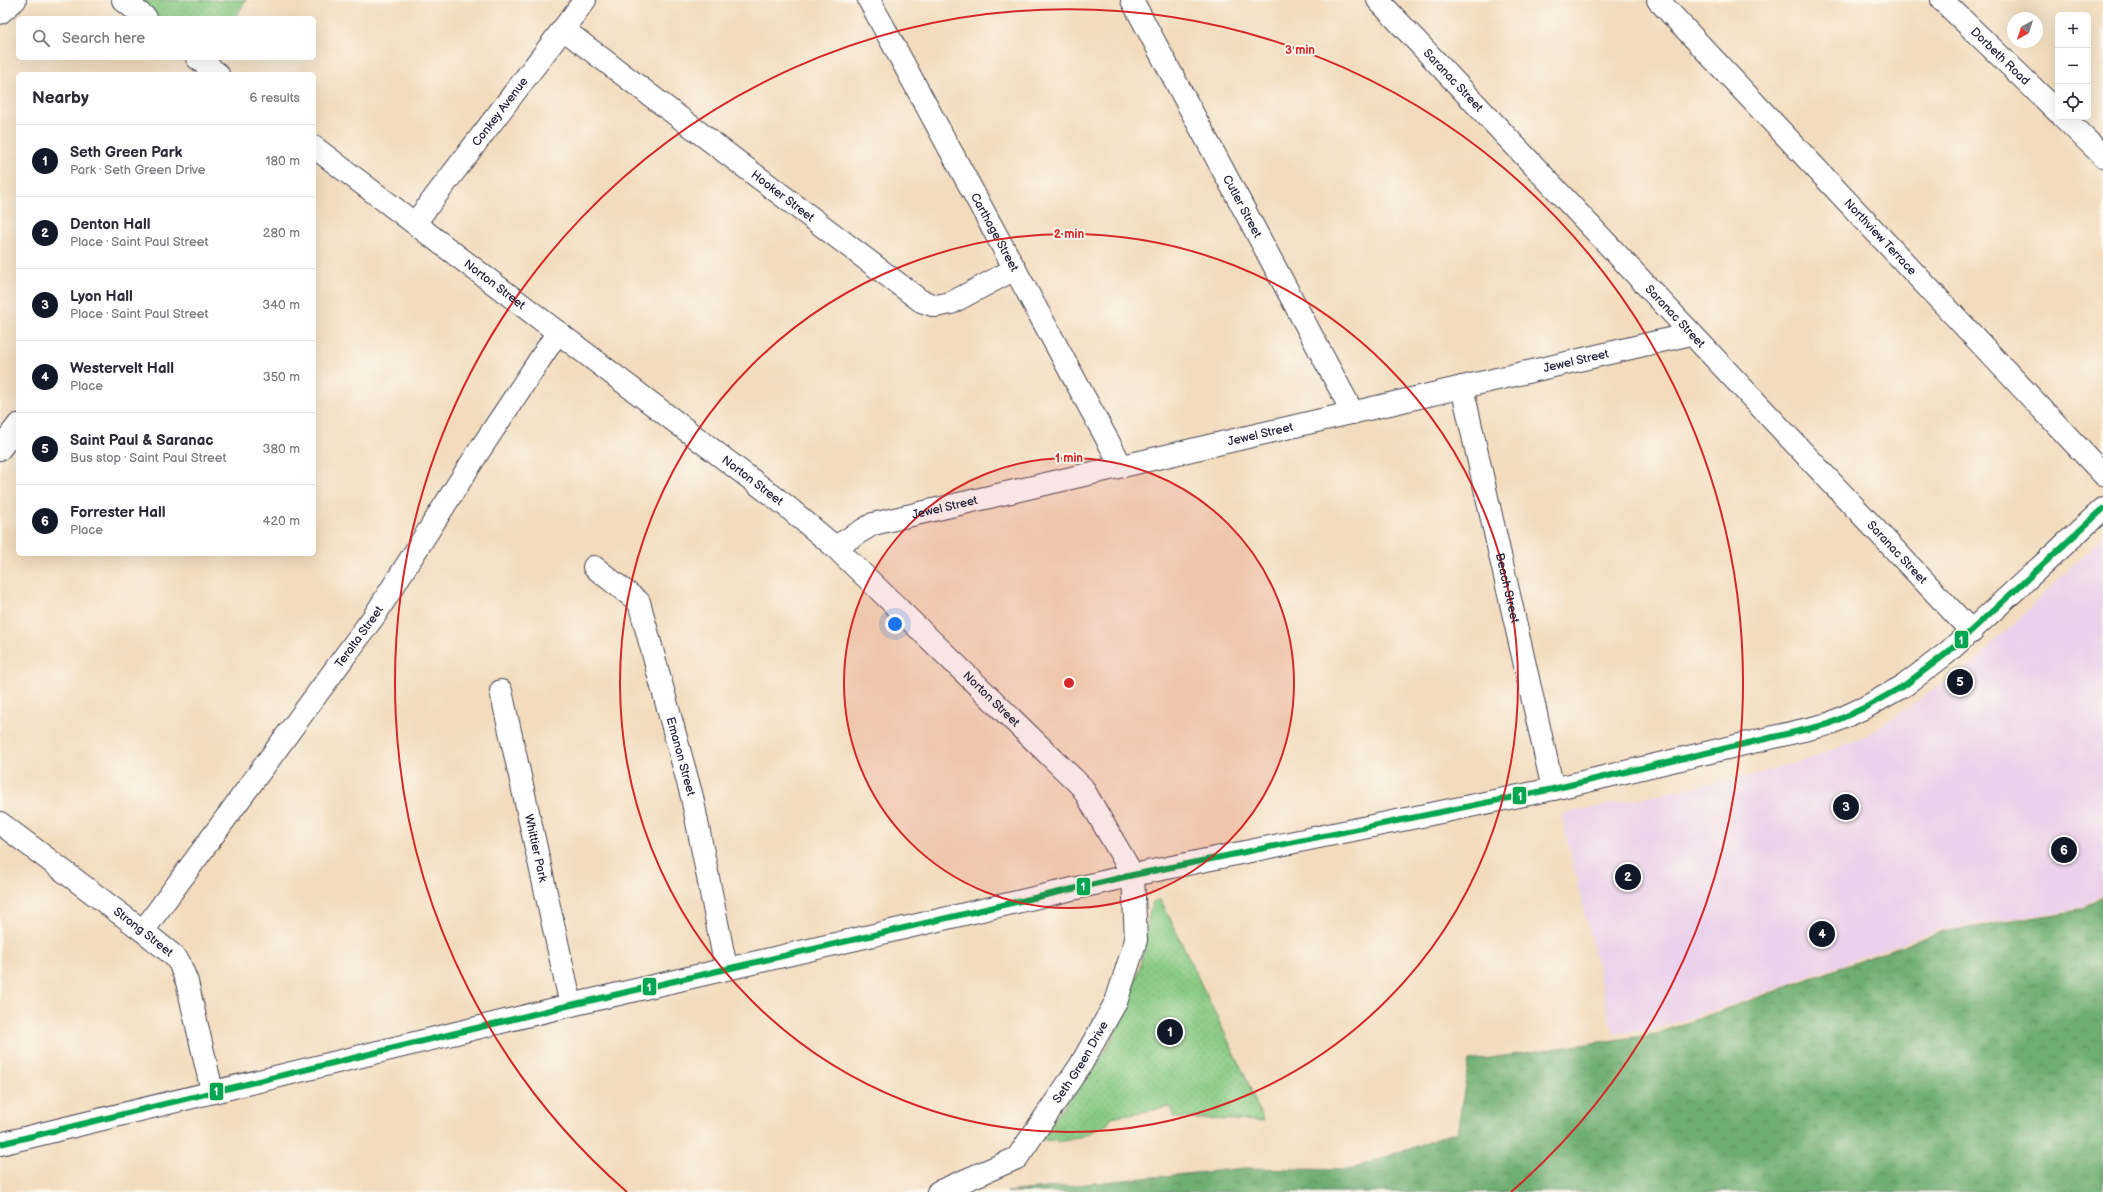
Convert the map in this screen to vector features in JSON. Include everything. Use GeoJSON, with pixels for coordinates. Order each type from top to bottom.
{"type":"FeatureCollection","features":[{"type":"Feature","properties":{"kind":"street"},"geometry":{"type":"LineString","coordinates":[[0,13],[15,0]]}},
{"type":"Feature","properties":{"kind":"street"},"geometry":{"type":"LineString","coordinates":[[123,0],[143,16]]}},
{"type":"Feature","properties":{"kind":"street","name":"Conkey Avenue"},"geometry":{"type":"LineString","coordinates":[[415,223],[585,0]]}},
{"type":"Feature","properties":{"kind":"street","name":"Carthage Street"},"geometry":{"type":"LineString","coordinates":[[869,0],[1121,465]]}},
{"type":"Feature","properties":{"kind":"street","name":"Cutler Street"},"geometry":{"type":"LineString","coordinates":[[1132,0],[1353,413]]}},
{"type":"Feature","properties":{"kind":"street","name":"Saranac Street"},"geometry":{"type":"LineString","coordinates":[[1378,0],[1972,632]]}},
{"type":"Feature","properties":{"kind":"street","name":"Northview Terrace"},"geometry":{"type":"LineString","coordinates":[[1658,0],[2103,474]]}},
{"type":"Feature","properties":{"kind":"street","name":"Dorbeth Road"},"geometry":{"type":"LineString","coordinates":[[1942,0],[2055,109]]}},
{"type":"Feature","properties":{"kind":"street","name":"Hooker Street"},"geometry":{"type":"LineString","coordinates":[[563,29],[921,300],[936,306],[952,303],[1015,269]]}},
{"type":"Feature","properties":{"kind":"street"},"geometry":{"type":"LineString","coordinates":[[200,60],[216,72]]}},
{"type":"Feature","properties":{"kind":"street"},"geometry":{"type":"LineString","coordinates":[[2066,120],[2103,156]]}},
{"type":"Feature","properties":{"kind":"street","name":"Norton Street"},"geometry":{"type":"LineString","coordinates":[[316,149],[785,505],[835,547],[1082,787],[1133,875]]}},
{"type":"Feature","properties":{"kind":"street","name":"Teralta Street"},"geometry":{"type":"LineString","coordinates":[[143,931],[375,615],[479,451],[558,332]]}},
{"type":"Feature","properties":{"kind":"street","name":"Jewel Street"},"geometry":{"type":"LineString","coordinates":[[835,547],[873,524],[1121,465],[1353,413],[1691,334]]}},
{"type":"Feature","properties":{"kind":"street","name":"Beach Street"},"geometry":{"type":"LineString","coordinates":[[1462,387],[1553,789]]}},
{"type":"Feature","properties":{"kind":"street"},"geometry":{"type":"LineString","coordinates":[[0,449],[16,428]]}},
{"type":"Feature","properties":{"kind":"street"},"geometry":{"type":"LineString","coordinates":[[0,1144],[212,1091],[726,968],[1133,875],[1553,789],[1829,724],[1866,707],[1905,685],[1972,632],[2103,509]]}},
{"type":"Feature","properties":{"kind":"street","name":"Emanon Street"},"geometry":{"type":"LineString","coordinates":[[594,567],[639,602],[692,797],[726,968]]}},
{"type":"Feature","properties":{"kind":"street","name":"Whittier Park"},"geometry":{"type":"LineString","coordinates":[[501,691],[571,1005]]}},
{"type":"Feature","properties":{"kind":"street","name":"Strong Street"},"geometry":{"type":"LineString","coordinates":[[0,823],[173,955],[183,970],[212,1091]]}},
{"type":"Feature","properties":{"kind":"street","name":"Seth Green Drive"},"geometry":{"type":"LineString","coordinates":[[938,1192],[1017,1158],[1080,1066],[1116,1002],[1136,940],[1133,875]]}},
{"type":"Feature","properties":{"kind":"shaded area"},"geometry":{"type":"Polygon","coordinates":[[[2103,536],[2103,894],[2081,908],[1934,931],[1736,1003],[1653,1030],[1613,1034],[1561,814],[1749,776],[1813,758],[1864,737],[1972,664],[2103,536]]]}},
{"type":"Feature","properties":{"kind":"green space"},"geometry":{"type":"Polygon","coordinates":[[[123,0],[218,0],[220,2],[221,0],[247,0],[235,16],[143,16],[123,0]]]}},
{"type":"Feature","properties":{"kind":"green space"},"geometry":{"type":"Polygon","coordinates":[[[2103,896],[2103,1192],[1006,1192],[1244,1168],[1349,1170],[1457,1132],[1469,1061],[1656,1034],[1937,933],[2081,910],[2103,896]]]}},
{"type":"Feature","properties":{"kind":"green space"},"geometry":{"type":"Polygon","coordinates":[[[1159,899],[1164,906],[1247,1080],[1263,1121],[1174,1118],[1170,1107],[1111,1117],[1107,1125],[1067,1140],[1051,1141],[1042,1139],[1059,1111],[1083,1084],[1104,1053],[1126,1012],[1140,966],[1151,903],[1159,899]]]}},
{"type":"Feature","properties":{"kind":"transit line","name":"1"},"geometry":{"type":"LineString","coordinates":[[0,1144],[571,1005],[1133,875],[1553,789],[1829,724],[1866,707],[1905,685],[1947,653],[2103,509]]}},
{"type":"Feature","properties":{"kind":"place","name":"Saint Paul & Saranac"},"geometry":{"type":"Point","coordinates":[1960,682]}},
{"type":"Feature","properties":{"kind":"place","name":"Lyon Hall"},"geometry":{"type":"Point","coordinates":[1846,807]}},
{"type":"Feature","properties":{"kind":"place","name":"Forrester Hall"},"geometry":{"type":"Point","coordinates":[2064,850]}},
{"type":"Feature","properties":{"kind":"place","name":"Denton Hall"},"geometry":{"type":"Point","coordinates":[1628,877]}},
{"type":"Feature","properties":{"kind":"place","name":"Westervelt Hall"},"geometry":{"type":"Point","coordinates":[1822,934]}},
{"type":"Feature","properties":{"kind":"place","name":"Seth Green Park"},"geometry":{"type":"Point","coordinates":[1170,1032]}}]}
